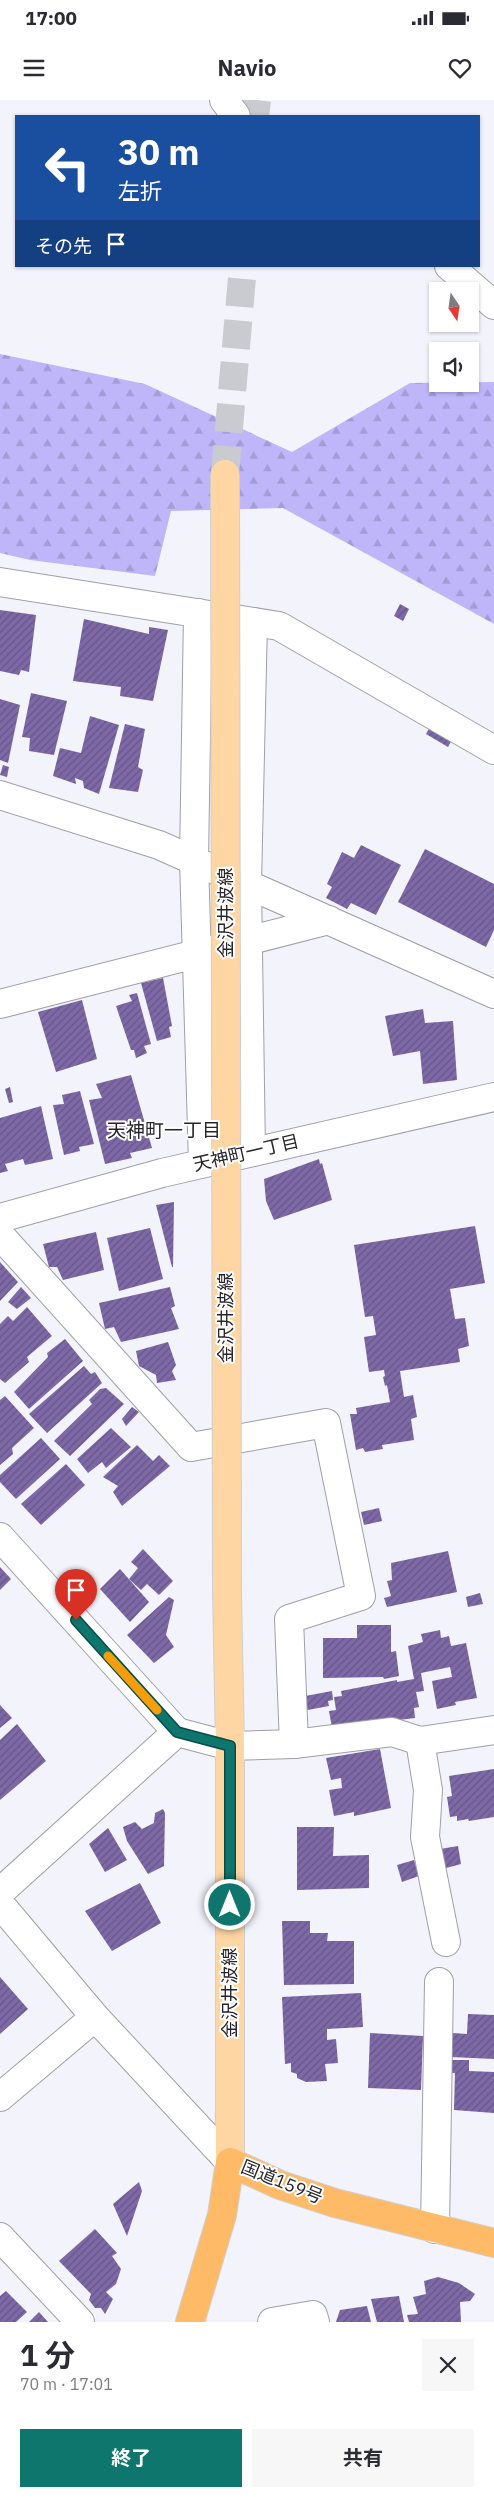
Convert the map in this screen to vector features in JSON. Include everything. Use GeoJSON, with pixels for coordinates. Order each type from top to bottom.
{"type":"FeatureCollection","features":[{"type":"Feature","properties":{"kind":"highway","name":"国道159号"},"geometry":{"type":"LineString","coordinates":[[195,2320],[222,2215],[230,2162],[280,2185],[335,2203],[494,2243]]}},
{"type":"Feature","properties":{"kind":"main road","name":"金沢井波線"},"geometry":{"type":"LineString","coordinates":[[225,474],[230,2162]]}},
{"type":"Feature","properties":{"kind":"street"},"geometry":{"type":"LineString","coordinates":[[224,100],[235,115]]}},
{"type":"Feature","properties":{"kind":"street"},"geometry":{"type":"LineString","coordinates":[[450,267],[494,305]]}},
{"type":"Feature","properties":{"kind":"street"},"geometry":{"type":"LineString","coordinates":[[0,582],[279,626],[494,750]]}},
{"type":"Feature","properties":{"kind":"street"},"geometry":{"type":"LineString","coordinates":[[198,613],[194,860],[203,1163]]}},
{"type":"Feature","properties":{"kind":"street"},"geometry":{"type":"LineString","coordinates":[[251,1152],[247,884],[253,622]]}},
{"type":"Feature","properties":{"kind":"street"},"geometry":{"type":"LineString","coordinates":[[0,795],[159,845],[494,994]]}},
{"type":"Feature","properties":{"kind":"street"},"geometry":{"type":"LineString","coordinates":[[0,1004],[329,920]]}},
{"type":"Feature","properties":{"kind":"street","name":"天神町一丁目"},"geometry":{"type":"LineString","coordinates":[[0,1218],[203,1163],[494,1097]]}},
{"type":"Feature","properties":{"kind":"street"},"geometry":{"type":"LineString","coordinates":[[0,1234],[191,1446],[326,1423],[361,1596],[289,1619],[294,1744]]}},
{"type":"Feature","properties":{"kind":"street"},"geometry":{"type":"LineString","coordinates":[[0,1537],[177,1732],[230,1746],[294,1744],[392,1732],[420,1740],[494,1730]]}},
{"type":"Feature","properties":{"kind":"street"},"geometry":{"type":"LineString","coordinates":[[0,1892],[177,1732]]}},
{"type":"Feature","properties":{"kind":"street"},"geometry":{"type":"LineString","coordinates":[[420,1740],[428,1790],[425,1837],[446,1942]]}},
{"type":"Feature","properties":{"kind":"street"},"geometry":{"type":"LineString","coordinates":[[0,1904],[95,2017],[230,2162]]}},
{"type":"Feature","properties":{"kind":"street"},"geometry":{"type":"LineString","coordinates":[[434,2229],[439,1982]]}},
{"type":"Feature","properties":{"kind":"street"},"geometry":{"type":"LineString","coordinates":[[0,2097],[95,2017]]}},
{"type":"Feature","properties":{"kind":"street"},"geometry":{"type":"LineString","coordinates":[[0,2237],[80,2322]]}},
{"type":"Feature","properties":{"kind":"street"},"geometry":{"type":"LineString","coordinates":[[272,2322],[313,2315],[315,2322]]}},
{"type":"Feature","properties":{"kind":"green space"},"geometry":{"type":"Polygon","coordinates":[[[0,354],[145,384],[292,452],[410,383],[429,383],[429,392],[479,392],[479,382],[494,382],[494,624],[283,508],[171,511],[155,576],[30,560],[0,553],[0,354]]]}},
{"type":"Feature","properties":{"kind":"building"},"geometry":{"type":"Polygon","coordinates":[[[400,604],[409,609],[403,621],[394,616],[400,604]]]}},
{"type":"Feature","properties":{"kind":"building"},"geometry":{"type":"Polygon","coordinates":[[[0,610],[36,615],[29,672],[21,670],[19,675],[0,671],[0,610]]]}},
{"type":"Feature","properties":{"kind":"building"},"geometry":{"type":"Polygon","coordinates":[[[84,619],[149,634],[149,627],[168,630],[153,701],[120,696],[121,687],[73,681],[84,619]]]}},
{"type":"Feature","properties":{"kind":"building"},"geometry":{"type":"Polygon","coordinates":[[[31,693],[67,701],[54,755],[29,751],[30,738],[22,737],[31,693]]]}},
{"type":"Feature","properties":{"kind":"building"},"geometry":{"type":"Polygon","coordinates":[[[0,699],[20,705],[8,763],[0,760],[0,699]]]}},
{"type":"Feature","properties":{"kind":"building"},"geometry":{"type":"Polygon","coordinates":[[[90,716],[119,725],[99,794],[84,788],[83,781],[75,778],[76,784],[53,776],[60,748],[81,753],[90,716]]]}},
{"type":"Feature","properties":{"kind":"building"},"geometry":{"type":"Polygon","coordinates":[[[432,723],[454,736],[448,747],[426,734],[432,723]]]}},
{"type":"Feature","properties":{"kind":"building"},"geometry":{"type":"Polygon","coordinates":[[[125,724],[145,729],[138,767],[143,770],[138,792],[109,788],[125,724]]]}},
{"type":"Feature","properties":{"kind":"building"},"geometry":{"type":"Polygon","coordinates":[[[3,765],[9,767],[7,777],[0,775],[3,765]]]}},
{"type":"Feature","properties":{"kind":"building"},"geometry":{"type":"Polygon","coordinates":[[[361,845],[401,865],[376,915],[351,903],[347,909],[326,898],[332,887],[327,884],[342,852],[354,858],[361,845]]]}},
{"type":"Feature","properties":{"kind":"building"},"geometry":{"type":"Polygon","coordinates":[[[425,849],[494,884],[494,930],[486,947],[398,902],[425,849]]]}},
{"type":"Feature","properties":{"kind":"building"},"geometry":{"type":"Polygon","coordinates":[[[163,978],[172,1026],[169,1027],[171,1037],[157,1041],[141,983],[163,978]]]}},
{"type":"Feature","properties":{"kind":"building"},"geometry":{"type":"Polygon","coordinates":[[[137,993],[151,1044],[144,1046],[147,1053],[136,1058],[134,1050],[131,1050],[116,1006],[132,1001],[129,995],[137,993]]]}},
{"type":"Feature","properties":{"kind":"building"},"geometry":{"type":"Polygon","coordinates":[[[82,1000],[97,1059],[56,1072],[38,1012],[82,1000]]]}},
{"type":"Feature","properties":{"kind":"building"},"geometry":{"type":"Polygon","coordinates":[[[423,1009],[425,1023],[453,1021],[457,1080],[423,1084],[420,1051],[393,1056],[385,1016],[423,1009]]]}},
{"type":"Feature","properties":{"kind":"building"},"geometry":{"type":"Polygon","coordinates":[[[131,1075],[152,1148],[130,1153],[132,1158],[105,1164],[89,1100],[102,1098],[96,1084],[131,1075]]]}},
{"type":"Feature","properties":{"kind":"building"},"geometry":{"type":"Polygon","coordinates":[[[10,1087],[13,1102],[9,1103],[5,1089],[10,1087]]]}},
{"type":"Feature","properties":{"kind":"building"},"geometry":{"type":"Polygon","coordinates":[[[80,1091],[94,1144],[79,1147],[80,1151],[64,1155],[53,1105],[64,1104],[62,1095],[80,1091]]]}},
{"type":"Feature","properties":{"kind":"building"},"geometry":{"type":"Polygon","coordinates":[[[41,1106],[53,1159],[25,1165],[23,1159],[5,1164],[8,1171],[0,1173],[0,1118],[41,1106]]]}},
{"type":"Feature","properties":{"kind":"building"},"geometry":{"type":"Polygon","coordinates":[[[319,1159],[320,1164],[322,1163],[332,1200],[274,1220],[266,1201],[264,1179],[319,1159]]]}},
{"type":"Feature","properties":{"kind":"building"},"geometry":{"type":"Polygon","coordinates":[[[174,1202],[173,1267],[172,1267],[156,1205],[174,1202]]]}},
{"type":"Feature","properties":{"kind":"building"},"geometry":{"type":"Polygon","coordinates":[[[475,1226],[485,1283],[450,1289],[455,1319],[465,1318],[469,1346],[458,1349],[460,1362],[400,1371],[404,1397],[413,1395],[417,1417],[411,1419],[414,1440],[382,1445],[383,1449],[365,1452],[363,1448],[356,1450],[350,1414],[357,1414],[356,1408],[390,1402],[387,1385],[385,1386],[383,1377],[385,1376],[384,1370],[369,1372],[364,1337],[376,1335],[373,1316],[365,1317],[354,1245],[475,1226]]]}},
{"type":"Feature","properties":{"kind":"building"},"geometry":{"type":"Polygon","coordinates":[[[150,1228],[163,1279],[119,1291],[107,1238],[150,1228]]]}},
{"type":"Feature","properties":{"kind":"building"},"geometry":{"type":"Polygon","coordinates":[[[96,1232],[104,1270],[63,1280],[57,1267],[49,1267],[43,1244],[96,1232]]]}},
{"type":"Feature","properties":{"kind":"building"},"geometry":{"type":"Polygon","coordinates":[[[0,1262],[18,1282],[0,1301],[0,1262]]]}},
{"type":"Feature","properties":{"kind":"building"},"geometry":{"type":"Polygon","coordinates":[[[21,1287],[31,1298],[17,1309],[8,1302],[21,1287]]]}},
{"type":"Feature","properties":{"kind":"building"},"geometry":{"type":"Polygon","coordinates":[[[170,1287],[175,1306],[171,1308],[179,1329],[121,1342],[114,1327],[105,1329],[99,1303],[170,1287]]]}},
{"type":"Feature","properties":{"kind":"building"},"geometry":{"type":"Polygon","coordinates":[[[27,1307],[52,1336],[27,1357],[29,1362],[5,1383],[0,1379],[0,1324],[8,1316],[13,1321],[27,1307]]]}},
{"type":"Feature","properties":{"kind":"building"},"geometry":{"type":"Polygon","coordinates":[[[65,1339],[83,1361],[29,1409],[14,1392],[48,1357],[47,1353],[65,1339]]]}},
{"type":"Feature","properties":{"kind":"building"},"geometry":{"type":"Polygon","coordinates":[[[168,1342],[176,1365],[172,1371],[176,1380],[157,1383],[156,1375],[139,1366],[136,1351],[168,1342]]]}},
{"type":"Feature","properties":{"kind":"building"},"geometry":{"type":"Polygon","coordinates":[[[84,1366],[91,1374],[95,1372],[102,1383],[47,1433],[29,1414],[84,1366]]]}},
{"type":"Feature","properties":{"kind":"building"},"geometry":{"type":"Polygon","coordinates":[[[106,1388],[124,1404],[70,1456],[54,1441],[92,1404],[89,1400],[100,1389],[106,1388]]]}},
{"type":"Feature","properties":{"kind":"building"},"geometry":{"type":"Polygon","coordinates":[[[5,1396],[34,1428],[12,1448],[13,1454],[0,1465],[0,1400],[5,1396]]]}},
{"type":"Feature","properties":{"kind":"building"},"geometry":{"type":"Polygon","coordinates":[[[132,1407],[139,1412],[126,1426],[122,1419],[132,1407]]]}},
{"type":"Feature","properties":{"kind":"building"},"geometry":{"type":"Polygon","coordinates":[[[111,1428],[131,1447],[106,1468],[102,1462],[88,1473],[77,1459],[111,1428]]]}},
{"type":"Feature","properties":{"kind":"building"},"geometry":{"type":"Polygon","coordinates":[[[41,1438],[60,1459],[16,1499],[0,1482],[0,1475],[41,1438]]]}},
{"type":"Feature","properties":{"kind":"building"},"geometry":{"type":"Polygon","coordinates":[[[137,1445],[153,1461],[159,1455],[170,1466],[122,1506],[113,1492],[118,1486],[103,1477],[137,1445]]]}},
{"type":"Feature","properties":{"kind":"building"},"geometry":{"type":"Polygon","coordinates":[[[66,1464],[85,1485],[41,1525],[21,1504],[66,1464]]]}},
{"type":"Feature","properties":{"kind":"building"},"geometry":{"type":"Polygon","coordinates":[[[379,1508],[382,1521],[364,1525],[361,1512],[379,1508]]]}},
{"type":"Feature","properties":{"kind":"building"},"geometry":{"type":"Polygon","coordinates":[[[143,1549],[173,1581],[159,1595],[147,1584],[141,1590],[129,1579],[138,1568],[131,1562],[143,1549]]]}},
{"type":"Feature","properties":{"kind":"building"},"geometry":{"type":"Polygon","coordinates":[[[448,1551],[457,1592],[387,1607],[384,1598],[391,1596],[387,1581],[392,1580],[391,1563],[448,1551]]]}},
{"type":"Feature","properties":{"kind":"building"},"geometry":{"type":"Polygon","coordinates":[[[0,1567],[11,1579],[0,1590],[0,1567]]]}},
{"type":"Feature","properties":{"kind":"building"},"geometry":{"type":"Polygon","coordinates":[[[120,1569],[149,1602],[130,1622],[100,1589],[120,1569]]]}},
{"type":"Feature","properties":{"kind":"building"},"geometry":{"type":"Polygon","coordinates":[[[480,1593],[483,1604],[468,1607],[466,1597],[480,1593]]]}},
{"type":"Feature","properties":{"kind":"building"},"geometry":{"type":"Polygon","coordinates":[[[169,1597],[174,1600],[166,1635],[174,1647],[154,1663],[127,1635],[169,1597]]]}},
{"type":"Feature","properties":{"kind":"building"},"geometry":{"type":"Polygon","coordinates":[[[357,1625],[391,1625],[391,1652],[396,1651],[399,1676],[384,1679],[383,1677],[323,1678],[323,1638],[357,1638],[357,1625]]]}},
{"type":"Feature","properties":{"kind":"building"},"geometry":{"type":"Polygon","coordinates":[[[440,1630],[441,1638],[449,1636],[451,1646],[466,1643],[477,1698],[455,1702],[456,1705],[437,1709],[432,1681],[452,1677],[450,1667],[421,1673],[424,1691],[416,1692],[419,1707],[414,1708],[415,1718],[332,1728],[329,1711],[336,1710],[334,1697],[342,1696],[341,1691],[397,1680],[397,1682],[414,1679],[408,1646],[423,1642],[421,1634],[440,1630]]]}},
{"type":"Feature","properties":{"kind":"building"},"geometry":{"type":"Polygon","coordinates":[[[332,1691],[333,1700],[328,1701],[329,1706],[302,1711],[300,1697],[332,1691]]]}},
{"type":"Feature","properties":{"kind":"building"},"geometry":{"type":"Polygon","coordinates":[[[0,1705],[12,1718],[0,1728],[0,1705]]]}},
{"type":"Feature","properties":{"kind":"building"},"geometry":{"type":"Polygon","coordinates":[[[17,1724],[46,1761],[0,1800],[0,1740],[17,1724]]]}},
{"type":"Feature","properties":{"kind":"building"},"geometry":{"type":"Polygon","coordinates":[[[380,1749],[391,1808],[354,1816],[354,1812],[334,1816],[329,1790],[342,1788],[341,1778],[331,1780],[326,1758],[380,1749]]]}},
{"type":"Feature","properties":{"kind":"building"},"geometry":{"type":"Polygon","coordinates":[[[494,1769],[494,1817],[457,1821],[457,1816],[450,1817],[447,1797],[452,1796],[449,1776],[494,1769]]]}},
{"type":"Feature","properties":{"kind":"building"},"geometry":{"type":"Polygon","coordinates":[[[163,1809],[165,1813],[164,1866],[148,1874],[127,1841],[123,1827],[135,1822],[142,1829],[154,1823],[155,1813],[163,1809]]]}},
{"type":"Feature","properties":{"kind":"building"},"geometry":{"type":"Polygon","coordinates":[[[297,1827],[334,1827],[333,1856],[369,1855],[369,1888],[297,1890],[297,1827]]]}},
{"type":"Feature","properties":{"kind":"building"},"geometry":{"type":"Polygon","coordinates":[[[108,1828],[127,1860],[105,1872],[89,1844],[108,1828]]]}},
{"type":"Feature","properties":{"kind":"building"},"geometry":{"type":"Polygon","coordinates":[[[458,1846],[461,1864],[439,1870],[434,1850],[458,1846]]]}},
{"type":"Feature","properties":{"kind":"building"},"geometry":{"type":"Polygon","coordinates":[[[414,1860],[419,1876],[402,1882],[397,1865],[414,1860]]]}},
{"type":"Feature","properties":{"kind":"building"},"geometry":{"type":"Polygon","coordinates":[[[140,1883],[161,1923],[112,1951],[85,1911],[140,1883]]]}},
{"type":"Feature","properties":{"kind":"building"},"geometry":{"type":"Polygon","coordinates":[[[282,1921],[310,1921],[310,1933],[328,1933],[327,1941],[354,1941],[354,1984],[284,1985],[282,1921]]]}},
{"type":"Feature","properties":{"kind":"building"},"geometry":{"type":"Polygon","coordinates":[[[0,1977],[28,2009],[0,2034],[0,1977]]]}},
{"type":"Feature","properties":{"kind":"building"},"geometry":{"type":"Polygon","coordinates":[[[361,1993],[363,2027],[327,2029],[327,2040],[336,2039],[338,2063],[325,2064],[327,2081],[306,2082],[297,2078],[297,2074],[291,2072],[291,2063],[285,2064],[282,1997],[361,1993]]]}},
{"type":"Feature","properties":{"kind":"building"},"geometry":{"type":"Polygon","coordinates":[[[468,2014],[494,2015],[494,2059],[451,2057],[453,2033],[467,2034],[468,2014]]]}},
{"type":"Feature","properties":{"kind":"building"},"geometry":{"type":"Polygon","coordinates":[[[370,2033],[423,2036],[421,2090],[368,2088],[370,2033]]]}},
{"type":"Feature","properties":{"kind":"building"},"geometry":{"type":"Polygon","coordinates":[[[450,2060],[469,2060],[469,2071],[494,2072],[494,2113],[454,2110],[455,2073],[450,2073],[450,2060]]]}},
{"type":"Feature","properties":{"kind":"building"},"geometry":{"type":"Polygon","coordinates":[[[139,2182],[142,2191],[127,2236],[113,2204],[139,2182]]]}},
{"type":"Feature","properties":{"kind":"building"},"geometry":{"type":"Polygon","coordinates":[[[95,2229],[117,2253],[112,2256],[121,2269],[116,2284],[106,2292],[113,2299],[105,2314],[101,2308],[95,2308],[89,2300],[91,2294],[59,2261],[95,2229]]]}},
{"type":"Feature","properties":{"kind":"building"},"geometry":{"type":"Polygon","coordinates":[[[438,2277],[459,2283],[475,2294],[470,2301],[460,2302],[461,2322],[409,2322],[407,2315],[418,2314],[413,2297],[426,2294],[424,2281],[438,2277]]]}},
{"type":"Feature","properties":{"kind":"building"},"geometry":{"type":"Polygon","coordinates":[[[6,2291],[27,2312],[16,2322],[0,2322],[0,2296],[6,2291]]]}},
{"type":"Feature","properties":{"kind":"building"},"geometry":{"type":"Polygon","coordinates":[[[399,2296],[404,2322],[377,2322],[371,2299],[399,2296]]]}},
{"type":"Feature","properties":{"kind":"building"},"geometry":{"type":"Polygon","coordinates":[[[367,2306],[371,2322],[336,2322],[340,2310],[367,2306]]]}},
{"type":"Feature","properties":{"kind":"building"},"geometry":{"type":"Polygon","coordinates":[[[39,2312],[48,2322],[29,2322],[39,2312]]]}},
{"type":"Feature","properties":{"kind":"tunnel"},"geometry":{"type":"LineString","coordinates":[[255,115],[257,100]]}},
{"type":"Feature","properties":{"kind":"tunnel"},"geometry":{"type":"LineString","coordinates":[[225,474],[243,267]]}},
{"type":"Feature","properties":{"kind":"slow traffic"},"geometry":{"type":"LineString","coordinates":[[108,1656],[157,1710]]}},
{"type":"Feature","properties":{"kind":"district","name":"天神町一丁目"},"geometry":{"type":"Point","coordinates":[164,1130]}},
{"type":"Feature","properties":{"kind":"route"},"geometry":{"type":"LineString","coordinates":[[76,1620],[177,1732],[230,1746],[230,1905]]}}]}
